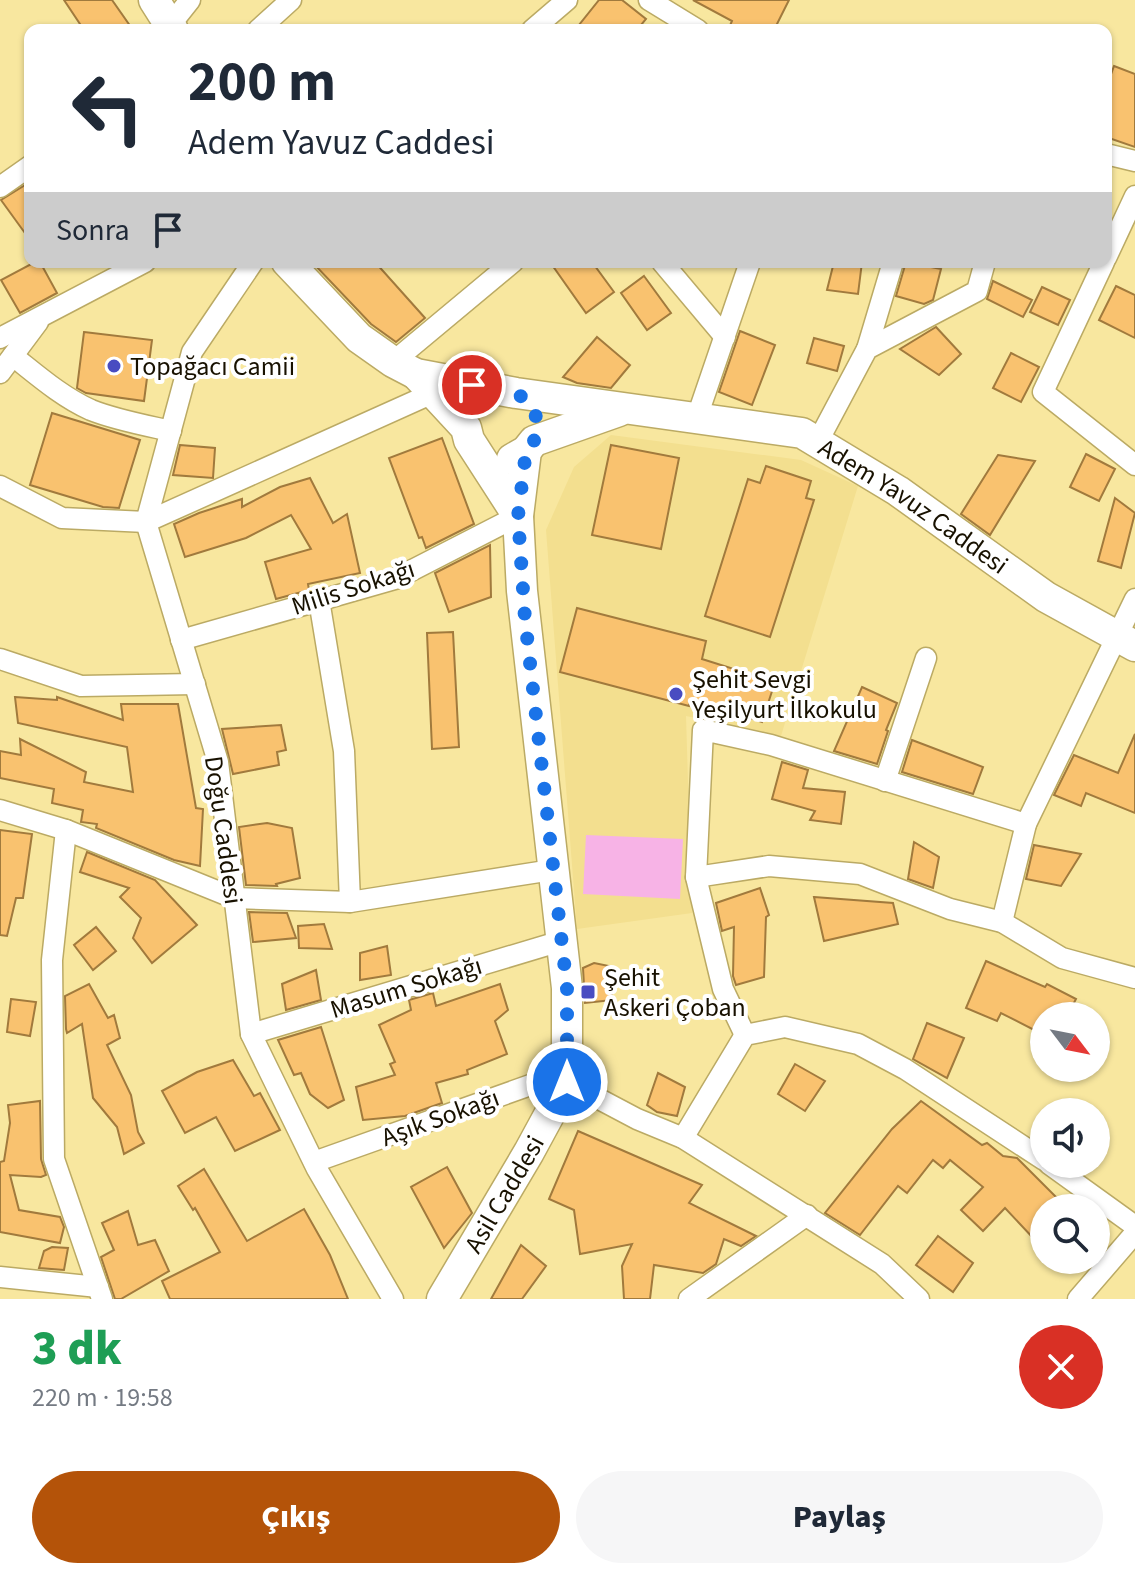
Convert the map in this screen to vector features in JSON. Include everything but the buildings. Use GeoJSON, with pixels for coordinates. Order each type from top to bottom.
{"type":"FeatureCollection","features":[{"type":"Feature","properties":{"kind":"street"},"geometry":{"type":"LineString","coordinates":[[166,18],[190,0]]}},
{"type":"Feature","properties":{"kind":"street"},"geometry":{"type":"LineString","coordinates":[[265,24],[291,0]]}},
{"type":"Feature","properties":{"kind":"street"},"geometry":{"type":"LineString","coordinates":[[539,24],[567,0]]}},
{"type":"Feature","properties":{"kind":"street"},"geometry":{"type":"LineString","coordinates":[[649,0],[688,24]]}},
{"type":"Feature","properties":{"kind":"street"},"geometry":{"type":"LineString","coordinates":[[1112,155],[1135,161]]}},
{"type":"Feature","properties":{"kind":"street"},"geometry":{"type":"LineString","coordinates":[[0,187],[24,170]]}},
{"type":"Feature","properties":{"kind":"street"},"geometry":{"type":"LineString","coordinates":[[1112,245],[1135,196]]}},
{"type":"Feature","properties":{"kind":"street"},"geometry":{"type":"LineString","coordinates":[[0,338],[134,268]]}},
{"type":"Feature","properties":{"kind":"street"},"geometry":{"type":"LineString","coordinates":[[146,522],[192,352],[249,268]]}},
{"type":"Feature","properties":{"kind":"street","name":"Adem Yavuz Caddesi"},"geometry":{"type":"LineString","coordinates":[[293,268],[359,338],[414,376],[471,439]]}},
{"type":"Feature","properties":{"kind":"street"},"geometry":{"type":"LineString","coordinates":[[0,486],[62,518],[146,522],[414,376],[508,268]]}},
{"type":"Feature","properties":{"kind":"street"},"geometry":{"type":"LineString","coordinates":[[667,268],[725,337]]}},
{"type":"Feature","properties":{"kind":"street"},"geometry":{"type":"LineString","coordinates":[[697,417],[748,268]]}},
{"type":"Feature","properties":{"kind":"street"},"geometry":{"type":"LineString","coordinates":[[817,443],[867,349],[891,268]]}},
{"type":"Feature","properties":{"kind":"street"},"geometry":{"type":"LineString","coordinates":[[867,349],[977,291],[983,268]]}},
{"type":"Feature","properties":{"kind":"street"},"geometry":{"type":"LineString","coordinates":[[1101,268],[1043,392],[1135,465]]}},
{"type":"Feature","properties":{"kind":"street"},"geometry":{"type":"LineString","coordinates":[[0,373],[40,319]]}},
{"type":"Feature","properties":{"kind":"street"},"geometry":{"type":"LineString","coordinates":[[13,356],[52,387],[90,409],[171,431]]}},
{"type":"Feature","properties":{"kind":"street","name":"Adem Yavuz Caddesi"},"geometry":{"type":"LineString","coordinates":[[414,376],[802,433],[898,491],[1046,597],[1126,640]]}},
{"type":"Feature","properties":{"kind":"street"},"geometry":{"type":"LineString","coordinates":[[508,391],[525,399],[537,418],[530,446],[517,458],[495,461],[471,439],[472,407],[479,398],[508,391]]}},
{"type":"Feature","properties":{"kind":"street","name":"Adem Yavuz Caddesi"},"geometry":{"type":"LineString","coordinates":[[530,446],[625,409]]}},
{"type":"Feature","properties":{"kind":"street","name":"Asil Caddesi"},"geometry":{"type":"LineString","coordinates":[[471,439],[518,516]]}},
{"type":"Feature","properties":{"kind":"street","name":"Asil Caddesi"},"geometry":{"type":"LineString","coordinates":[[442,1299],[529,1152],[567,1077],[567,988],[522,591],[518,516],[530,446]]}},
{"type":"Feature","properties":{"kind":"street","name":"Milis Sokağı"},"geometry":{"type":"LineString","coordinates":[[181,640],[395,579],[518,516]]}},
{"type":"Feature","properties":{"kind":"street","name":"Doğu Caddesi"},"geometry":{"type":"LineString","coordinates":[[146,522],[218,762],[251,1034],[314,1162],[393,1299]]}},
{"type":"Feature","properties":{"kind":"street"},"geometry":{"type":"LineString","coordinates":[[1002,922],[1026,824],[1126,640],[1135,599]]}},
{"type":"Feature","properties":{"kind":"street"},"geometry":{"type":"LineString","coordinates":[[319,600],[344,751],[350,902]]}},
{"type":"Feature","properties":{"kind":"street"},"geometry":{"type":"LineString","coordinates":[[885,781],[926,658]]}},
{"type":"Feature","properties":{"kind":"street"},"geometry":{"type":"LineString","coordinates":[[0,659],[81,686],[195,684]]}},
{"type":"Feature","properties":{"kind":"street"},"geometry":{"type":"LineString","coordinates":[[745,1035],[723,989],[696,877],[703,730],[771,745],[1026,824]]}},
{"type":"Feature","properties":{"kind":"street"},"geometry":{"type":"LineString","coordinates":[[0,810],[66,830],[234,898],[350,902],[552,870]]}},
{"type":"Feature","properties":{"kind":"street"},"geometry":{"type":"LineString","coordinates":[[0,1277],[100,1293],[54,1159],[52,960],[66,830]]}},
{"type":"Feature","properties":{"kind":"street"},"geometry":{"type":"LineString","coordinates":[[696,877],[769,866],[860,874],[950,909],[1002,922],[1062,958],[1135,978]]}},
{"type":"Feature","properties":{"kind":"street","name":"Masum Sokağı"},"geometry":{"type":"LineString","coordinates":[[251,1034],[561,941]]}},
{"type":"Feature","properties":{"kind":"street"},"geometry":{"type":"LineString","coordinates":[[683,1138],[745,1035],[785,1027],[858,1044],[905,1069],[1030,1151]]}},
{"type":"Feature","properties":{"kind":"street"},"geometry":{"type":"LineString","coordinates":[[567,1077],[637,1119],[683,1138],[807,1215],[882,1264],[919,1299]]}},
{"type":"Feature","properties":{"kind":"street","name":"Aşık Sokağı"},"geometry":{"type":"LineString","coordinates":[[314,1162],[567,1077]]}},
{"type":"Feature","properties":{"kind":"street"},"geometry":{"type":"LineString","coordinates":[[1068,1178],[1135,1226]]}},
{"type":"Feature","properties":{"kind":"street"},"geometry":{"type":"LineString","coordinates":[[689,1299],[807,1215]]}},
{"type":"Feature","properties":{"kind":"street"},"geometry":{"type":"LineString","coordinates":[[1078,1299],[1135,1233]]}},
{"type":"Feature","properties":{"kind":"shaded area","name":"Şehit Sevgi Yeşilyurt İlkokulu"},"geometry":{"type":"Polygon","coordinates":[[[611,435],[801,460],[858,486],[781,736],[686,716],[692,913],[577,929],[546,530],[574,467],[611,435]]]}},
{"type":"Feature","properties":{"kind":"shaded area"},"geometry":{"type":"Polygon","coordinates":[[[586,835],[683,839],[680,899],[583,894],[586,835]]]}},
{"type":"Feature","properties":{"kind":"place","name":"Topağacı Camii"},"geometry":{"type":"Point","coordinates":[114,366]}},
{"type":"Feature","properties":{"kind":"place","name":"Şehit Sevgi Yeşilyurt İlkokulu"},"geometry":{"type":"Point","coordinates":[676,694]}},
{"type":"Feature","properties":{"kind":"place","name":"Şehit Askeri Çoban"},"geometry":{"type":"Point","coordinates":[588,992]}},
{"type":"Feature","properties":{"kind":"route"},"geometry":{"type":"LineString","coordinates":[[472,385],[516,393],[525,399],[537,418],[534,441],[526,451],[518,516],[522,591],[567,988],[567,1082]]}}]}
